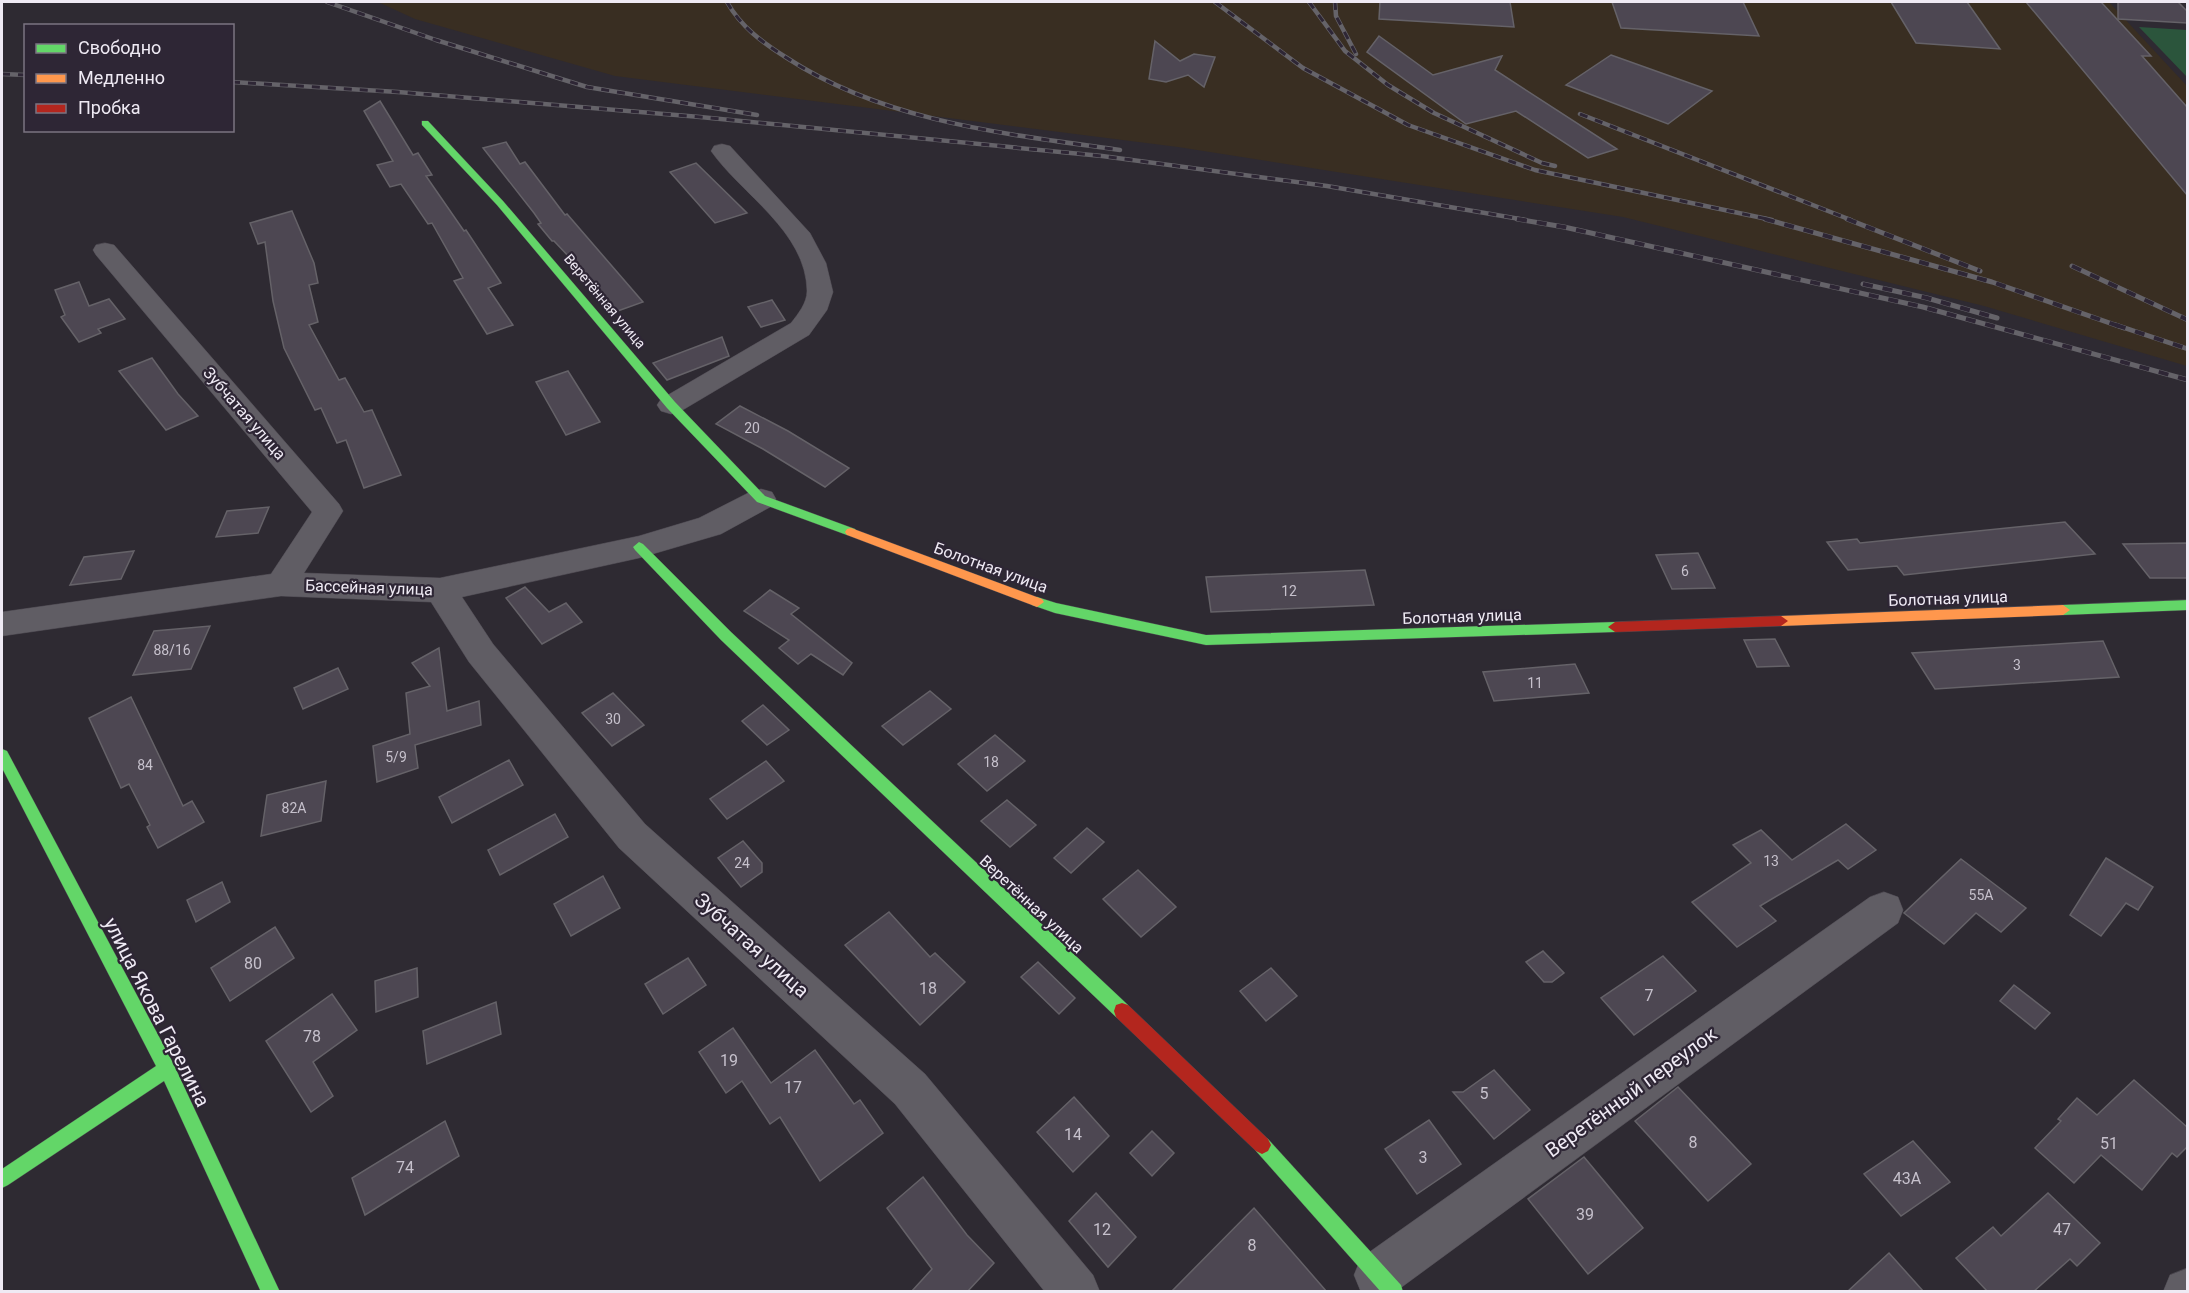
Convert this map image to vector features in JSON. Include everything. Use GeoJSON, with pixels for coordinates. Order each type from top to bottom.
{"type":"FeatureCollection","features":[{"type":"Feature","properties":{"kind":"street","name":"Веретённая улица"},"geometry":{"type":"LineString","coordinates":[[425,123],[500,203],[671,405],[761,499]]}},
{"type":"Feature","properties":{"kind":"street"},"geometry":{"type":"LineString","coordinates":[[671,405],[800,329],[814,310],[820,292],[814,263],[802,238],[722,151]]}},
{"type":"Feature","properties":{"kind":"street","name":"Зубчатая улица"},"geometry":{"type":"LineString","coordinates":[[105,250],[328,511],[281,584]]}},
{"type":"Feature","properties":{"kind":"street","name":"Бассейная улица"},"geometry":{"type":"LineString","coordinates":[[2,624],[281,584],[440,590],[639,547],[710,526],[761,499]]}},
{"type":"Feature","properties":{"kind":"street","name":"Болотная улица"},"geometry":{"type":"LineString","coordinates":[[761,499],[1055,608],[1206,640],[1444,634],[2187,605]]}},
{"type":"Feature","properties":{"kind":"street","name":"Веретённая улица"},"geometry":{"type":"LineString","coordinates":[[639,547],[726,636],[1277,1159],[1386,1283]]}},
{"type":"Feature","properties":{"kind":"street","name":"Зубчатая улица"},"geometry":{"type":"LineString","coordinates":[[440,590],[481,653],[632,836],[910,1089],[1076,1292]]}},
{"type":"Feature","properties":{"kind":"street","name":"улица Якова Гарелина"},"geometry":{"type":"LineString","coordinates":[[2,754],[166,1069],[272,1292]]}},
{"type":"Feature","properties":{"kind":"street","name":"Веретённый переулок"},"geometry":{"type":"LineString","coordinates":[[1386,1283],[1884,910]]}},
{"type":"Feature","properties":{"kind":"street"},"geometry":{"type":"LineString","coordinates":[[2,1179],[166,1069]]}},
{"type":"Feature","properties":{"kind":"shaded area"},"geometry":{"type":"Polygon","coordinates":[[[378,2],[2109,2],[2187,86],[2187,366],[1984,306],[1623,217],[1178,147],[615,76],[415,19],[378,2]]]}},
{"type":"Feature","properties":{"kind":"green space"},"geometry":{"type":"Polygon","coordinates":[[[2139,27],[2187,30],[2187,77],[2139,27]]]}},
{"type":"Feature","properties":{"kind":"building"},"geometry":{"type":"Polygon","coordinates":[[[1380,2],[1510,2],[1514,27],[1379,19],[1380,2]]]}},
{"type":"Feature","properties":{"kind":"building"},"geometry":{"type":"Polygon","coordinates":[[[1612,2],[1743,2],[1759,36],[1621,28],[1612,2]]]}},
{"type":"Feature","properties":{"kind":"building"},"geometry":{"type":"Polygon","coordinates":[[[1891,2],[1967,2],[2000,49],[1916,43],[1891,2]]]}},
{"type":"Feature","properties":{"kind":"building"},"geometry":{"type":"Polygon","coordinates":[[[2026,2],[2101,2],[2151,56],[2142,56],[2187,107],[2187,195],[2026,2]]]}},
{"type":"Feature","properties":{"kind":"building"},"geometry":{"type":"Polygon","coordinates":[[[2118,2],[2178,2],[2187,11],[2187,23],[2118,19],[2118,2]]]}},
{"type":"Feature","properties":{"kind":"building"},"geometry":{"type":"Polygon","coordinates":[[[1379,36],[1433,75],[1502,56],[1495,70],[1617,149],[1588,158],[1516,111],[1466,124],[1367,52],[1379,36]]]}},
{"type":"Feature","properties":{"kind":"building"},"geometry":{"type":"Polygon","coordinates":[[[1155,41],[1180,61],[1194,54],[1215,57],[1204,87],[1188,75],[1166,82],[1149,79],[1155,41]]]}},
{"type":"Feature","properties":{"kind":"building"},"geometry":{"type":"Polygon","coordinates":[[[1611,55],[1712,91],[1668,124],[1566,85],[1611,55]]]}},
{"type":"Feature","properties":{"kind":"building"},"geometry":{"type":"Polygon","coordinates":[[[380,101],[413,155],[418,153],[432,175],[426,176],[501,283],[488,288],[513,325],[487,334],[454,281],[463,278],[432,223],[428,224],[401,184],[390,187],[377,165],[393,161],[364,111],[380,101]]]}},
{"type":"Feature","properties":{"kind":"building"},"geometry":{"type":"Polygon","coordinates":[[[506,142],[520,164],[525,162],[565,215],[567,214],[643,302],[612,313],[588,277],[538,224],[541,223],[534,213],[483,148],[506,142]]]}},
{"type":"Feature","properties":{"kind":"building"},"geometry":{"type":"Polygon","coordinates":[[[696,163],[747,213],[715,223],[670,172],[696,163]]]}},
{"type":"Feature","properties":{"kind":"building"},"geometry":{"type":"Polygon","coordinates":[[[292,211],[314,263],[318,283],[309,285],[318,322],[309,325],[339,380],[345,378],[364,412],[372,410],[401,475],[364,488],[346,440],[337,443],[321,408],[315,410],[284,348],[273,301],[265,242],[258,244],[250,223],[292,211]]]}},
{"type":"Feature","properties":{"kind":"building"},"geometry":{"type":"Polygon","coordinates":[[[79,282],[89,306],[109,299],[125,319],[98,329],[101,333],[79,342],[61,317],[65,315],[55,290],[79,282]]]}},
{"type":"Feature","properties":{"kind":"building"},"geometry":{"type":"Polygon","coordinates":[[[772,300],[785,320],[761,327],[748,307],[772,300]]]}},
{"type":"Feature","properties":{"kind":"building"},"geometry":{"type":"Polygon","coordinates":[[[722,337],[729,356],[667,380],[653,363],[722,337]]]}},
{"type":"Feature","properties":{"kind":"building"},"geometry":{"type":"Polygon","coordinates":[[[152,358],[178,394],[198,416],[166,430],[119,371],[152,358]]]}},
{"type":"Feature","properties":{"kind":"building"},"geometry":{"type":"Polygon","coordinates":[[[568,371],[600,422],[566,435],[536,382],[568,371]]]}},
{"type":"Feature","properties":{"kind":"building"},"geometry":{"type":"Polygon","coordinates":[[[740,406],[788,431],[849,468],[825,487],[763,449],[716,424],[740,406]]]}},
{"type":"Feature","properties":{"kind":"building"},"geometry":{"type":"Polygon","coordinates":[[[269,507],[258,533],[216,537],[227,511],[269,507]]]}},
{"type":"Feature","properties":{"kind":"building"},"geometry":{"type":"Polygon","coordinates":[[[2065,522],[2095,554],[1904,575],[1897,566],[1848,570],[1827,542],[1857,539],[1860,543],[2065,522]]]}},
{"type":"Feature","properties":{"kind":"building"},"geometry":{"type":"Polygon","coordinates":[[[2187,543],[2187,578],[2150,578],[2123,544],[2187,543]]]}},
{"type":"Feature","properties":{"kind":"building"},"geometry":{"type":"Polygon","coordinates":[[[134,551],[121,579],[70,585],[84,557],[134,551]]]}},
{"type":"Feature","properties":{"kind":"building"},"geometry":{"type":"Polygon","coordinates":[[[1698,553],[1715,588],[1672,589],[1656,555],[1698,553]]]}},
{"type":"Feature","properties":{"kind":"building"},"geometry":{"type":"Polygon","coordinates":[[[1365,570],[1374,605],[1211,612],[1206,577],[1365,570]]]}},
{"type":"Feature","properties":{"kind":"building"},"geometry":{"type":"Polygon","coordinates":[[[525,587],[549,612],[566,603],[582,622],[542,644],[506,598],[525,587]]]}},
{"type":"Feature","properties":{"kind":"building"},"geometry":{"type":"Polygon","coordinates":[[[770,590],[799,608],[791,614],[852,663],[843,675],[811,654],[798,664],[779,648],[789,640],[744,611],[770,590]]]}},
{"type":"Feature","properties":{"kind":"building"},"geometry":{"type":"Polygon","coordinates":[[[210,626],[191,669],[133,675],[154,631],[210,626]]]}},
{"type":"Feature","properties":{"kind":"building"},"geometry":{"type":"Polygon","coordinates":[[[1775,639],[1789,666],[1757,667],[1744,640],[1775,639]]]}},
{"type":"Feature","properties":{"kind":"building"},"geometry":{"type":"Polygon","coordinates":[[[2103,641],[2119,677],[1935,689],[1912,653],[2103,641]]]}},
{"type":"Feature","properties":{"kind":"building"},"geometry":{"type":"Polygon","coordinates":[[[439,648],[447,711],[479,701],[481,725],[415,745],[418,768],[377,782],[373,746],[410,734],[406,693],[430,686],[412,663],[439,648]]]}},
{"type":"Feature","properties":{"kind":"building"},"geometry":{"type":"Polygon","coordinates":[[[1575,664],[1589,693],[1494,701],[1483,672],[1575,664]]]}},
{"type":"Feature","properties":{"kind":"building"},"geometry":{"type":"Polygon","coordinates":[[[338,668],[348,689],[303,709],[294,688],[338,668]]]}},
{"type":"Feature","properties":{"kind":"building"},"geometry":{"type":"Polygon","coordinates":[[[930,691],[951,709],[903,745],[882,726],[930,691]]]}},
{"type":"Feature","properties":{"kind":"building"},"geometry":{"type":"Polygon","coordinates":[[[613,693],[644,725],[612,746],[582,713],[613,693]]]}},
{"type":"Feature","properties":{"kind":"building"},"geometry":{"type":"Polygon","coordinates":[[[131,697],[183,806],[192,801],[204,822],[158,848],[147,827],[150,825],[129,784],[121,788],[89,718],[131,697]]]}},
{"type":"Feature","properties":{"kind":"building"},"geometry":{"type":"Polygon","coordinates":[[[763,705],[789,730],[767,745],[742,721],[763,705]]]}},
{"type":"Feature","properties":{"kind":"building"},"geometry":{"type":"Polygon","coordinates":[[[995,735],[1025,761],[987,791],[958,764],[995,735]]]}},
{"type":"Feature","properties":{"kind":"building"},"geometry":{"type":"Polygon","coordinates":[[[509,760],[523,785],[452,823],[439,797],[509,760]]]}},
{"type":"Feature","properties":{"kind":"building"},"geometry":{"type":"Polygon","coordinates":[[[766,761],[784,781],[727,819],[710,799],[766,761]]]}},
{"type":"Feature","properties":{"kind":"building"},"geometry":{"type":"Polygon","coordinates":[[[326,781],[321,821],[261,836],[267,795],[326,781]]]}},
{"type":"Feature","properties":{"kind":"building"},"geometry":{"type":"Polygon","coordinates":[[[1007,800],[1036,825],[1010,847],[981,821],[1007,800]]]}},
{"type":"Feature","properties":{"kind":"building"},"geometry":{"type":"Polygon","coordinates":[[[555,814],[568,837],[500,875],[488,850],[555,814]]]}},
{"type":"Feature","properties":{"kind":"building"},"geometry":{"type":"Polygon","coordinates":[[[1846,824],[1876,850],[1848,869],[1838,860],[1760,906],[1776,921],[1737,947],[1692,902],[1751,863],[1733,845],[1761,830],[1792,860],[1846,824]]]}},
{"type":"Feature","properties":{"kind":"building"},"geometry":{"type":"Polygon","coordinates":[[[1087,828],[1104,842],[1071,873],[1054,858],[1087,828]]]}},
{"type":"Feature","properties":{"kind":"building"},"geometry":{"type":"Polygon","coordinates":[[[743,841],[762,863],[762,872],[741,887],[718,858],[743,841]]]}},
{"type":"Feature","properties":{"kind":"building"},"geometry":{"type":"Polygon","coordinates":[[[2106,858],[2153,887],[2138,910],[2126,903],[2101,936],[2070,915],[2106,858]]]}},
{"type":"Feature","properties":{"kind":"building"},"geometry":{"type":"Polygon","coordinates":[[[1961,859],[2026,908],[2001,932],[1976,913],[1944,944],[1904,913],[1961,859]]]}},
{"type":"Feature","properties":{"kind":"building"},"geometry":{"type":"Polygon","coordinates":[[[1138,870],[1176,907],[1141,937],[1103,899],[1138,870]]]}},
{"type":"Feature","properties":{"kind":"building"},"geometry":{"type":"Polygon","coordinates":[[[603,876],[620,908],[571,936],[554,904],[603,876]]]}},
{"type":"Feature","properties":{"kind":"building"},"geometry":{"type":"Polygon","coordinates":[[[222,882],[230,902],[196,922],[187,900],[222,882]]]}},
{"type":"Feature","properties":{"kind":"building"},"geometry":{"type":"Polygon","coordinates":[[[889,912],[930,957],[935,953],[965,982],[920,1025],[845,945],[889,912]]]}},
{"type":"Feature","properties":{"kind":"building"},"geometry":{"type":"Polygon","coordinates":[[[275,927],[294,958],[230,1001],[211,968],[275,927]]]}},
{"type":"Feature","properties":{"kind":"building"},"geometry":{"type":"Polygon","coordinates":[[[1543,951],[1564,973],[1552,982],[1544,982],[1526,962],[1543,951]]]}},
{"type":"Feature","properties":{"kind":"building"},"geometry":{"type":"Polygon","coordinates":[[[1663,956],[1696,991],[1634,1035],[1601,998],[1663,956]]]}},
{"type":"Feature","properties":{"kind":"building"},"geometry":{"type":"Polygon","coordinates":[[[688,958],[706,985],[663,1014],[645,984],[688,958]]]}},
{"type":"Feature","properties":{"kind":"building"},"geometry":{"type":"Polygon","coordinates":[[[1038,962],[1075,998],[1059,1014],[1021,977],[1038,962]]]}},
{"type":"Feature","properties":{"kind":"building"},"geometry":{"type":"Polygon","coordinates":[[[417,968],[418,997],[376,1012],[375,981],[417,968]]]}},
{"type":"Feature","properties":{"kind":"building"},"geometry":{"type":"Polygon","coordinates":[[[1271,968],[1297,996],[1266,1021],[1240,991],[1271,968]]]}},
{"type":"Feature","properties":{"kind":"building"},"geometry":{"type":"Polygon","coordinates":[[[2014,985],[2050,1013],[2035,1029],[2000,1001],[2014,985]]]}},
{"type":"Feature","properties":{"kind":"building"},"geometry":{"type":"Polygon","coordinates":[[[332,994],[357,1030],[313,1062],[333,1096],[311,1112],[266,1041],[332,994]]]}},
{"type":"Feature","properties":{"kind":"building"},"geometry":{"type":"Polygon","coordinates":[[[496,1002],[501,1034],[427,1064],[423,1031],[496,1002]]]}},
{"type":"Feature","properties":{"kind":"building"},"geometry":{"type":"Polygon","coordinates":[[[733,1028],[771,1083],[815,1050],[854,1104],[860,1100],[883,1133],[820,1181],[780,1117],[770,1124],[742,1081],[726,1093],[699,1052],[733,1028]]]}},
{"type":"Feature","properties":{"kind":"building"},"geometry":{"type":"Polygon","coordinates":[[[1494,1070],[1530,1110],[1494,1139],[1453,1092],[1463,1092],[1494,1070]]]}},
{"type":"Feature","properties":{"kind":"building"},"geometry":{"type":"Polygon","coordinates":[[[2134,1080],[2187,1127],[2187,1147],[2177,1157],[2172,1153],[2142,1190],[2101,1155],[2074,1183],[2035,1148],[2061,1121],[2058,1119],[2077,1098],[2097,1115],[2134,1080]]]}},
{"type":"Feature","properties":{"kind":"building"},"geometry":{"type":"Polygon","coordinates":[[[1678,1087],[1751,1164],[1708,1201],[1635,1121],[1678,1087]]]}},
{"type":"Feature","properties":{"kind":"building"},"geometry":{"type":"Polygon","coordinates":[[[1074,1097],[1109,1136],[1073,1172],[1037,1132],[1074,1097]]]}},
{"type":"Feature","properties":{"kind":"building"},"geometry":{"type":"Polygon","coordinates":[[[1429,1120],[1461,1164],[1417,1194],[1385,1149],[1429,1120]]]}},
{"type":"Feature","properties":{"kind":"building"},"geometry":{"type":"Polygon","coordinates":[[[445,1121],[459,1156],[365,1215],[352,1178],[445,1121]]]}},
{"type":"Feature","properties":{"kind":"building"},"geometry":{"type":"Polygon","coordinates":[[[1152,1131],[1174,1153],[1152,1176],[1130,1153],[1152,1131]]]}},
{"type":"Feature","properties":{"kind":"building"},"geometry":{"type":"Polygon","coordinates":[[[1913,1141],[1950,1182],[1901,1216],[1864,1174],[1913,1141]]]}},
{"type":"Feature","properties":{"kind":"building"},"geometry":{"type":"Polygon","coordinates":[[[1584,1157],[1643,1228],[1588,1274],[1528,1199],[1584,1157]]]}},
{"type":"Feature","properties":{"kind":"building"},"geometry":{"type":"Polygon","coordinates":[[[923,1177],[967,1235],[994,1263],[967,1292],[911,1292],[932,1269],[887,1208],[923,1177]]]}},
{"type":"Feature","properties":{"kind":"building"},"geometry":{"type":"Polygon","coordinates":[[[1096,1193],[1136,1237],[1108,1267],[1069,1221],[1096,1193]]]}},
{"type":"Feature","properties":{"kind":"building"},"geometry":{"type":"Polygon","coordinates":[[[2048,1193],[2100,1243],[2077,1266],[2070,1259],[2033,1292],[1988,1292],[1956,1258],[1993,1227],[2001,1236],[2048,1193]]]}},
{"type":"Feature","properties":{"kind":"building"},"geometry":{"type":"Polygon","coordinates":[[[1254,1208],[1327,1292],[1171,1292],[1254,1208]]]}},
{"type":"Feature","properties":{"kind":"building"},"geometry":{"type":"Polygon","coordinates":[[[1889,1253],[1924,1292],[1847,1292],[1889,1253]]]}},
{"type":"Feature","properties":{"kind":"railway"},"geometry":{"type":"LineString","coordinates":[[327,2],[436,40],[587,87],[757,115]]}},
{"type":"Feature","properties":{"kind":"railway"},"geometry":{"type":"LineString","coordinates":[[727,2],[746,27],[769,46],[825,80],[864,97],[905,111],[990,131],[1120,150]]}},
{"type":"Feature","properties":{"kind":"railway"},"geometry":{"type":"LineString","coordinates":[[1215,2],[1303,68],[1408,125],[1535,170],[1772,220]]}},
{"type":"Feature","properties":{"kind":"railway"},"geometry":{"type":"LineString","coordinates":[[1309,2],[1345,51],[1388,85],[1434,113],[1542,163],[1555,166]]}},
{"type":"Feature","properties":{"kind":"railway"},"geometry":{"type":"LineString","coordinates":[[1335,2],[1336,16],[1356,54]]}},
{"type":"Feature","properties":{"kind":"railway"},"geometry":{"type":"LineString","coordinates":[[2,74],[24,75]]}},
{"type":"Feature","properties":{"kind":"railway"},"geometry":{"type":"LineString","coordinates":[[234,82],[398,92],[700,117],[1102,156],[1327,186],[1526,220]]}},
{"type":"Feature","properties":{"kind":"railway"},"geometry":{"type":"LineString","coordinates":[[1580,114],[1851,220]]}},
{"type":"Feature","properties":{"kind":"railway"},"geometry":{"type":"LineString","coordinates":[[1517,219],[1564,227],[1923,307],[2188,380]]}},
{"type":"Feature","properties":{"kind":"railway"},"geometry":{"type":"LineString","coordinates":[[1765,219],[1992,282],[2124,328]]}},
{"type":"Feature","properties":{"kind":"railway"},"geometry":{"type":"LineString","coordinates":[[1847,219],[1980,271]]}},
{"type":"Feature","properties":{"kind":"railway"},"geometry":{"type":"LineString","coordinates":[[2072,266],[2188,320]]}},
{"type":"Feature","properties":{"kind":"railway"},"geometry":{"type":"LineString","coordinates":[[1863,284],[1927,298],[1997,318]]}},
{"type":"Feature","properties":{"kind":"railway"},"geometry":{"type":"LineString","coordinates":[[2116,325],[2188,349]]}},
{"type":"Feature","properties":{"kind":"traffic: fast"},"geometry":{"type":"LineString","coordinates":[[425,123],[500,203],[671,405],[761,499],[851,532]]}},
{"type":"Feature","properties":{"kind":"traffic: fast"},"geometry":{"type":"LineString","coordinates":[[639,547],[726,636],[1122,1011]]}},
{"type":"Feature","properties":{"kind":"traffic: fast"},"geometry":{"type":"LineString","coordinates":[[1037,602],[1055,608],[1206,640],[1615,627]]}},
{"type":"Feature","properties":{"kind":"traffic: fast"},"geometry":{"type":"LineString","coordinates":[[2063,610],[2188,605]]}},
{"type":"Feature","properties":{"kind":"traffic: fast"},"geometry":{"type":"LineString","coordinates":[[2,755],[167,1069],[271,1292]]}},
{"type":"Feature","properties":{"kind":"traffic: fast"},"geometry":{"type":"LineString","coordinates":[[2,1179],[167,1069]]}},
{"type":"Feature","properties":{"kind":"traffic: fast"},"geometry":{"type":"LineString","coordinates":[[1262,1145],[1394,1292]]}},
{"type":"Feature","properties":{"kind":"traffic: slow"},"geometry":{"type":"LineString","coordinates":[[851,532],[1037,602]]}},
{"type":"Feature","properties":{"kind":"traffic: slow"},"geometry":{"type":"LineString","coordinates":[[1781,621],[2063,610]]}},
{"type":"Feature","properties":{"kind":"traffic: jam"},"geometry":{"type":"LineString","coordinates":[[1615,627],[1781,621]]}},
{"type":"Feature","properties":{"kind":"traffic: jam"},"geometry":{"type":"LineString","coordinates":[[1122,1011],[1262,1145]]}}]}
